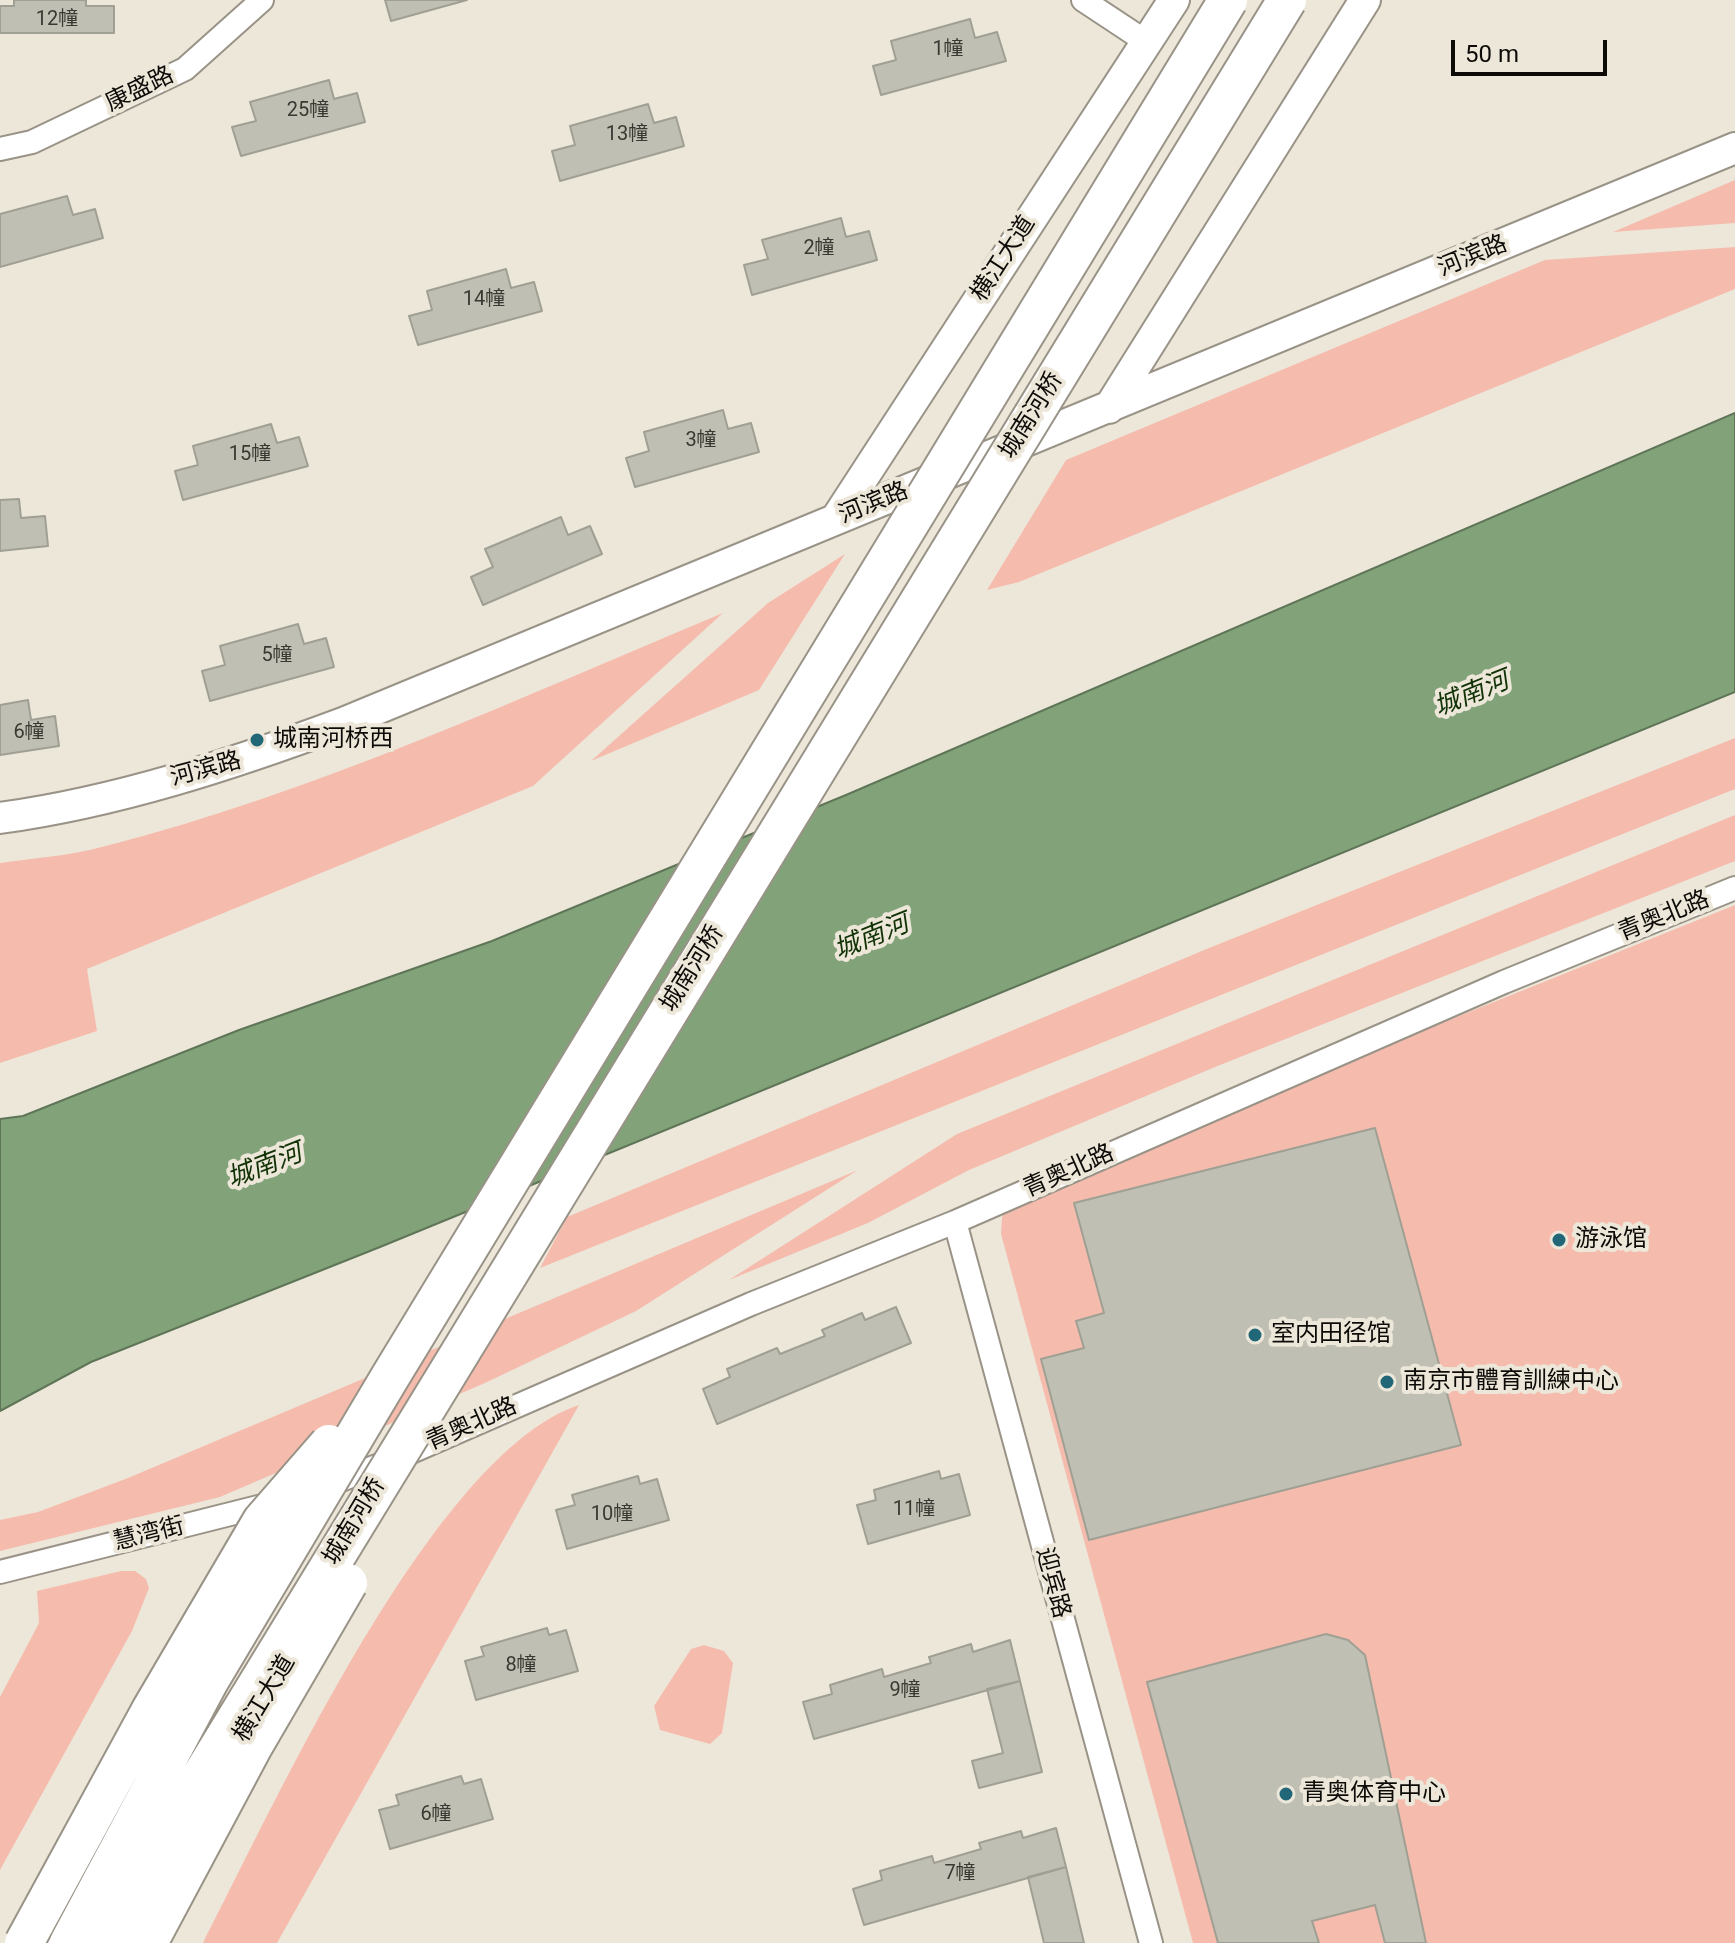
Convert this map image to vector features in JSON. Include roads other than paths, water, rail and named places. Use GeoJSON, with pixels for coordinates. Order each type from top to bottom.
{"type":"FeatureCollection","features":[{"type":"Feature","properties":{"kind":"highway","name":"城南河桥"},"geometry":{"type":"LineString","coordinates":[[69,1943],[209,1681],[390,1377],[1228,0]]}},
{"type":"Feature","properties":{"kind":"highway","name":"城南河桥"},"geometry":{"type":"LineString","coordinates":[[109,1943],[169,1829],[459,1350],[1287,0]]}},
{"type":"Feature","properties":{"kind":"highway"},"geometry":{"type":"LineString","coordinates":[[148,1943],[252,1748],[364,1557],[459,1350]]}},
{"type":"Feature","properties":{"kind":"highway"},"geometry":{"type":"LineString","coordinates":[[24,1943],[151,1710],[262,1521],[390,1377]]}},
{"type":"Feature","properties":{"kind":"street","name":"康盛路"},"geometry":{"type":"LineString","coordinates":[[0,149],[32,142],[185,69],[262,0]]}},
{"type":"Feature","properties":{"kind":"street"},"geometry":{"type":"LineString","coordinates":[[1083,0],[1145,41]]}},
{"type":"Feature","properties":{"kind":"street","name":"横江大道"},"geometry":{"type":"LineString","coordinates":[[836,519],[1174,0]]}},
{"type":"Feature","properties":{"kind":"street"},"geometry":{"type":"LineString","coordinates":[[1109,408],[1365,0]]}},
{"type":"Feature","properties":{"kind":"street","name":"河滨路"},"geometry":{"type":"LineString","coordinates":[[0,818],[121,793],[246,759],[1109,408],[1735,148]]}},
{"type":"Feature","properties":{"kind":"street","name":"青奥北路"},"geometry":{"type":"LineString","coordinates":[[297,1497],[402,1456],[722,1316],[955,1222],[1504,982],[1735,888]]}},
{"type":"Feature","properties":{"kind":"street","name":"迎宾路"},"geometry":{"type":"LineString","coordinates":[[955,1222],[1151,1943]]}},
{"type":"Feature","properties":{"kind":"street","name":"横江大道"},"geometry":{"type":"LineString","coordinates":[[129,1943],[224,1766],[300,1640],[402,1456]]}},
{"type":"Feature","properties":{"kind":"street"},"geometry":{"type":"LineString","coordinates":[[47,1943],[147,1753],[297,1497]]}},
{"type":"Feature","properties":{"kind":"street","name":"慧湾街"},"geometry":{"type":"LineString","coordinates":[[0,1572],[297,1497]]}},
{"type":"Feature","properties":{"kind":"water","name":"城南河"},"geometry":{"type":"Polygon","coordinates":[[[1735,413],[1735,692],[380,1247],[91,1362],[0,1411],[0,1119],[23,1116],[239,1030],[492,941],[846,795],[1735,413]]]}},
{"type":"Feature","properties":{"kind":"place","name":"城南河桥西"},"geometry":{"type":"Point","coordinates":[257,740]}},
{"type":"Feature","properties":{"kind":"place","name":"游泳馆"},"geometry":{"type":"Point","coordinates":[1559,1240]}},
{"type":"Feature","properties":{"kind":"place","name":"室内田径馆"},"geometry":{"type":"Point","coordinates":[1255,1335]}},
{"type":"Feature","properties":{"kind":"place","name":"南京市體育訓練中心"},"geometry":{"type":"Point","coordinates":[1387,1382]}},
{"type":"Feature","properties":{"kind":"place","name":"青奥体育中心"},"geometry":{"type":"Point","coordinates":[1286,1794]}}]}
